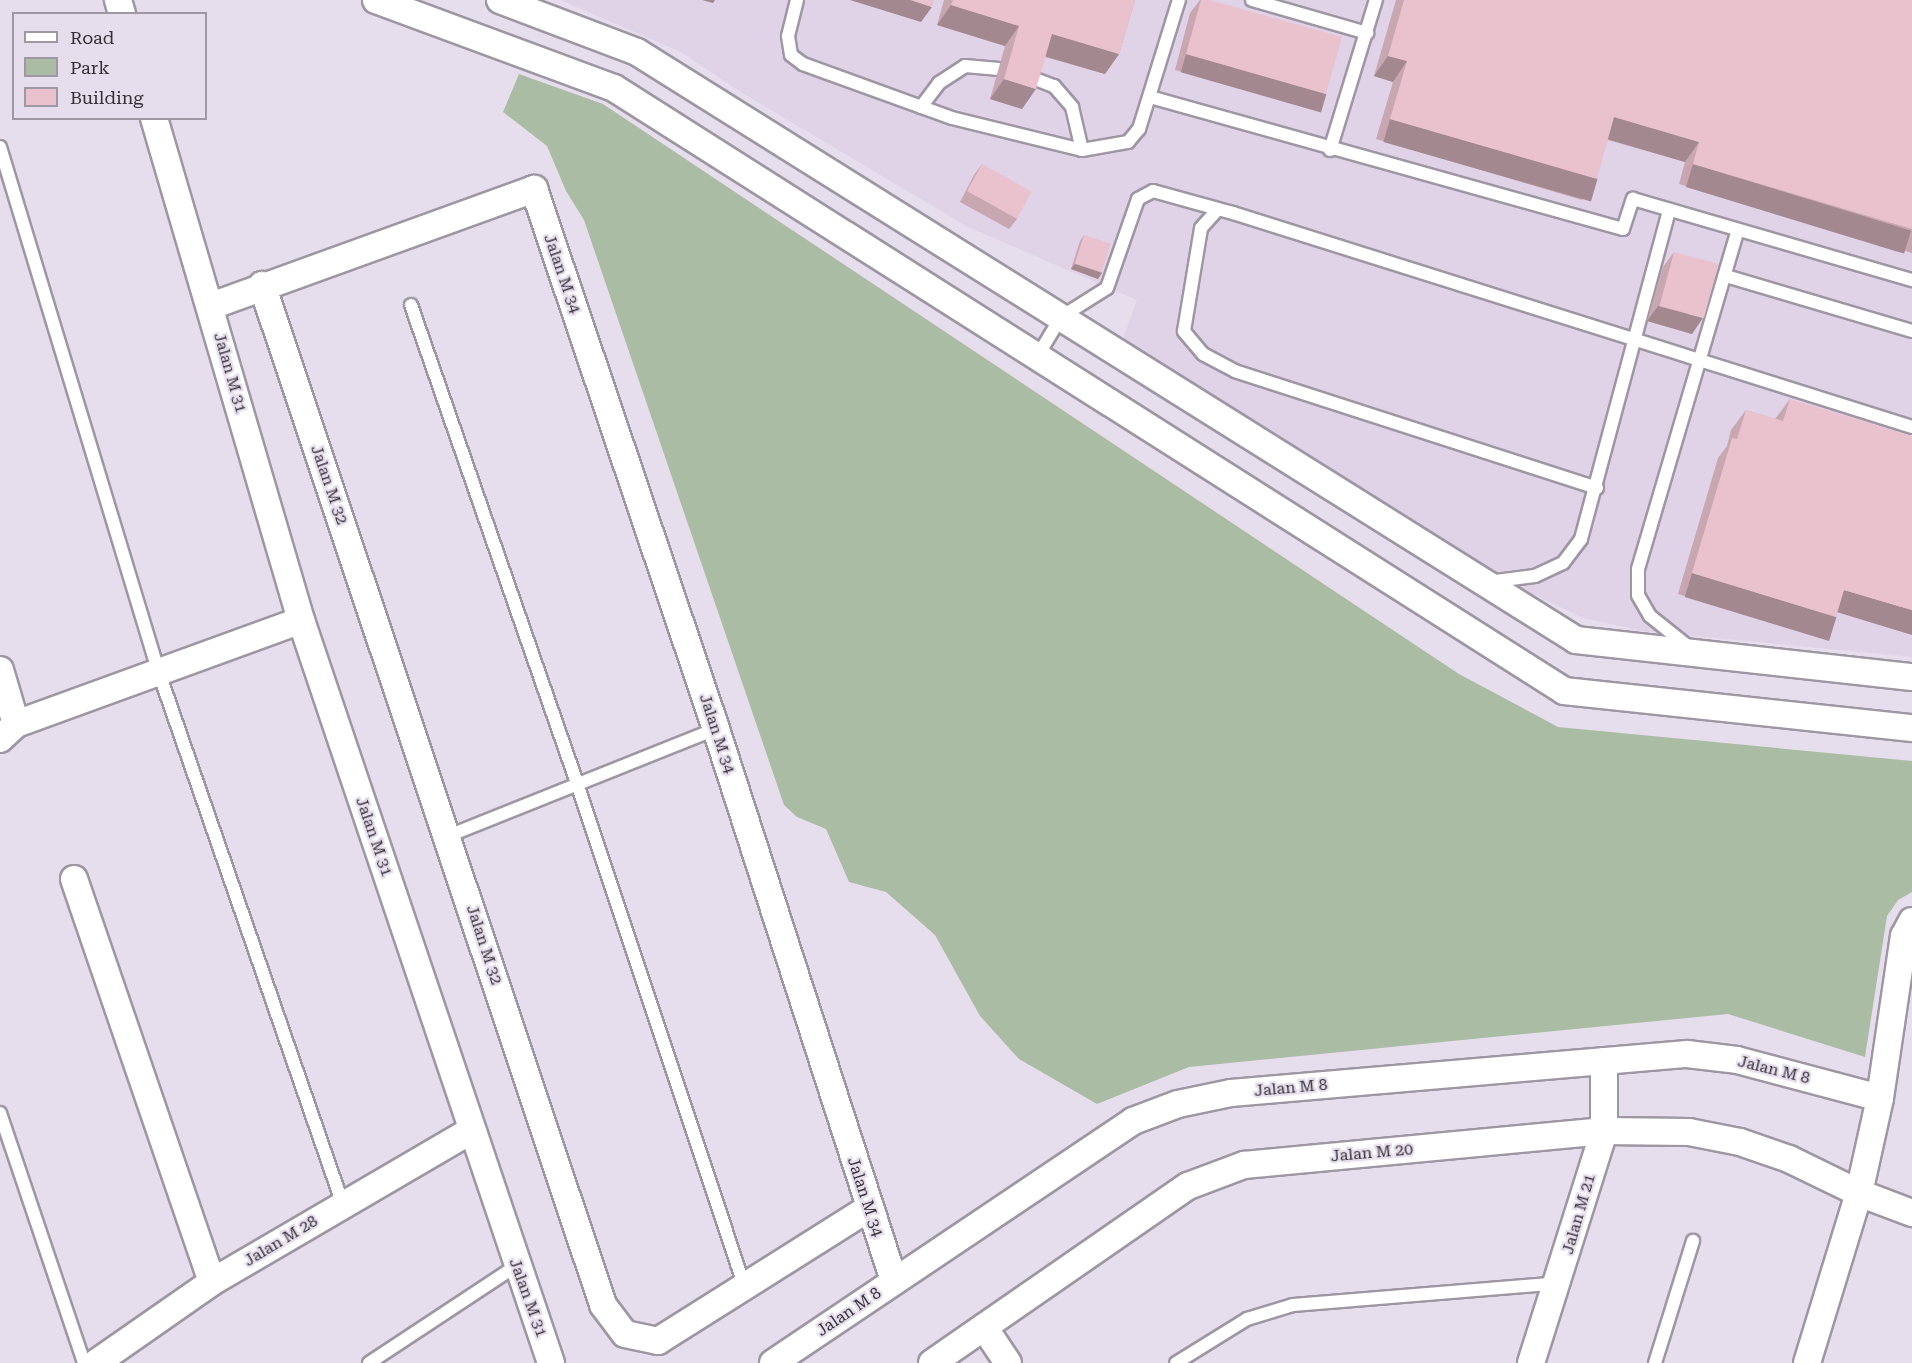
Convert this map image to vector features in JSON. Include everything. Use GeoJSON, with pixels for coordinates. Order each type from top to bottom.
{"type":"FeatureCollection","features":[{"type":"Feature","properties":{"kind":"street"},"geometry":{"type":"LineString","coordinates":[[376,0],[614,88],[1564,691],[1912,728]]}},
{"type":"Feature","properties":{"kind":"street"},"geometry":{"type":"LineString","coordinates":[[500,0],[637,52],[1576,640],[1912,676]]}},
{"type":"Feature","properties":{"kind":"street","name":"Jalan M 31"},"geometry":{"type":"LineString","coordinates":[[155,120],[211,306],[301,620],[516,1266],[551,1363]]}},
{"type":"Feature","properties":{"kind":"street","name":"Jalan M 34"},"geometry":{"type":"LineString","coordinates":[[262,285],[534,189],[716,729],[868,1209],[894,1281]]}},
{"type":"Feature","properties":{"kind":"street"},"geometry":{"type":"LineString","coordinates":[[211,306],[262,285]]}},
{"type":"Feature","properties":{"kind":"street","name":"Jalan M 32"},"geometry":{"type":"LineString","coordinates":[[262,285],[603,1305],[625,1334],[658,1341],[745,1289],[868,1209]]}},
{"type":"Feature","properties":{"kind":"street"},"geometry":{"type":"LineString","coordinates":[[0,670],[8,731],[158,670],[301,620]]}},
{"type":"Feature","properties":{"kind":"street"},"geometry":{"type":"LineString","coordinates":[[74,879],[212,1282]]}},
{"type":"Feature","properties":{"kind":"street"},"geometry":{"type":"LineString","coordinates":[[1807,1363],[1859,1193],[1880,1098],[1904,936],[1912,921]]}},
{"type":"Feature","properties":{"kind":"street","name":"Jalan M 8"},"geometry":{"type":"LineString","coordinates":[[773,1363],[1133,1121],[1178,1104],[1231,1093],[1687,1054],[1737,1060],[1880,1098]]}},
{"type":"Feature","properties":{"kind":"street","name":"Jalan M 21"},"geometry":{"type":"LineString","coordinates":[[1531,1363],[1559,1283],[1604,1131],[1604,1061]]}},
{"type":"Feature","properties":{"kind":"street","name":"Jalan M 28"},"geometry":{"type":"LineString","coordinates":[[96,1363],[212,1282],[472,1130]]}},
{"type":"Feature","properties":{"kind":"street","name":"Jalan M 20"},"geometry":{"type":"LineString","coordinates":[[932,1363],[1188,1186],[1212,1174],[1244,1165],[1604,1131],[1689,1132],[1740,1142],[1789,1159],[1859,1193],[1912,1213]]}},
{"type":"Feature","properties":{"kind":"street"},"geometry":{"type":"LineString","coordinates":[[984,1327],[1008,1363]]}},
{"type":"Feature","properties":{"kind":"lane"},"geometry":{"type":"LineString","coordinates":[[797,0],[788,36],[791,55],[803,64],[921,107],[1082,150],[1128,142],[1139,129],[1179,0]]}},
{"type":"Feature","properties":{"kind":"lane"},"geometry":{"type":"LineString","coordinates":[[1251,0],[1367,33]]}},
{"type":"Feature","properties":{"kind":"lane"},"geometry":{"type":"LineString","coordinates":[[1330,150],[1376,0]]}},
{"type":"Feature","properties":{"kind":"lane"},"geometry":{"type":"LineString","coordinates":[[921,107],[939,83],[965,66],[999,69]]}},
{"type":"Feature","properties":{"kind":"lane"},"geometry":{"type":"LineString","coordinates":[[1030,77],[1054,86],[1072,107],[1082,150]]}},
{"type":"Feature","properties":{"kind":"lane"},"geometry":{"type":"LineString","coordinates":[[1150,97],[1330,150],[1623,229],[1633,199],[1912,280]]}},
{"type":"Feature","properties":{"kind":"lane"},"geometry":{"type":"LineString","coordinates":[[0,147],[158,670],[343,1205]]}},
{"type":"Feature","properties":{"kind":"lane"},"geometry":{"type":"LineString","coordinates":[[1037,357],[1061,317],[1107,288],[1138,199],[1153,191],[1218,209],[1912,427]]}},
{"type":"Feature","properties":{"kind":"lane"},"geometry":{"type":"LineString","coordinates":[[1218,209],[1201,228],[1184,331],[1203,354],[1235,371],[1597,488]]}},
{"type":"Feature","properties":{"kind":"lane"},"geometry":{"type":"LineString","coordinates":[[1484,582],[1535,576],[1563,562],[1581,539],[1597,488],[1669,210]]}},
{"type":"Feature","properties":{"kind":"lane"},"geometry":{"type":"LineString","coordinates":[[1695,653],[1650,616],[1638,595],[1638,569],[1738,230]]}},
{"type":"Feature","properties":{"kind":"lane"},"geometry":{"type":"LineString","coordinates":[[1726,276],[1912,331]]}},
{"type":"Feature","properties":{"kind":"lane"},"geometry":{"type":"LineString","coordinates":[[411,305],[578,786],[745,1289]]}},
{"type":"Feature","properties":{"kind":"lane"},"geometry":{"type":"LineString","coordinates":[[448,836],[716,729]]}},
{"type":"Feature","properties":{"kind":"lane"},"geometry":{"type":"LineString","coordinates":[[0,1113],[84,1363]]}},
{"type":"Feature","properties":{"kind":"lane"},"geometry":{"type":"LineString","coordinates":[[1655,1363],[1693,1241]]}},
{"type":"Feature","properties":{"kind":"lane"},"geometry":{"type":"LineString","coordinates":[[369,1363],[516,1266]]}},
{"type":"Feature","properties":{"kind":"lane"},"geometry":{"type":"LineString","coordinates":[[1176,1363],[1247,1319],[1293,1305],[1559,1283]]}},
{"type":"Feature","properties":{"kind":"shaded area"},"geometry":{"type":"Polygon","coordinates":[[[560,0],[1912,0],[1912,657],[1643,631],[1583,618],[1497,577],[1380,499],[1123,339],[1137,300],[968,227],[739,91],[681,52],[560,0]]]}},
{"type":"Feature","properties":{"kind":"green space"},"geometry":{"type":"Polygon","coordinates":[[[519,74],[603,104],[1459,674],[1558,727],[1912,761],[1912,892],[1898,900],[1887,916],[1865,1057],[1728,1014],[1189,1067],[1097,1104],[1019,1059],[980,1016],[935,935],[886,892],[849,882],[826,829],[797,817],[784,805],[584,220],[566,191],[547,146],[503,112],[519,74]]]}},
{"type":"Feature","properties":{"kind":"building"},"geometry":{"type":"Polygon","coordinates":[[[911,0],[934,0],[932,7],[911,0]]]}},
{"type":"Feature","properties":{"kind":"building"},"geometry":{"type":"Polygon","coordinates":[[[953,0],[1135,0],[1119,54],[1052,34],[1036,89],[1004,79],[1019,26],[951,5],[953,0]]]}},
{"type":"Feature","properties":{"kind":"building"},"geometry":{"type":"Polygon","coordinates":[[[1201,0],[1209,0],[1342,37],[1326,94],[1186,54],[1201,0]]]}},
{"type":"Feature","properties":{"kind":"building"},"geometry":{"type":"Polygon","coordinates":[[[1404,0],[1912,0],[1912,229],[1693,164],[1699,142],[1614,117],[1597,179],[1390,119],[1407,61],[1388,56],[1404,0]]]}},
{"type":"Feature","properties":{"kind":"building"},"geometry":{"type":"Polygon","coordinates":[[[982,164],[1032,192],[1017,219],[967,191],[982,164]]]}},
{"type":"Feature","properties":{"kind":"building"},"geometry":{"type":"Polygon","coordinates":[[[1084,235],[1111,244],[1101,272],[1075,264],[1084,235]]]}},
{"type":"Feature","properties":{"kind":"building"},"geometry":{"type":"Polygon","coordinates":[[[1674,252],[1718,264],[1704,318],[1660,306],[1674,252]]]}},
{"type":"Feature","properties":{"kind":"building"},"geometry":{"type":"Polygon","coordinates":[[[1790,399],[1912,436],[1912,610],[1844,590],[1836,617],[1692,573],[1732,438],[1737,439],[1746,410],[1783,421],[1790,399]]]}}]}
